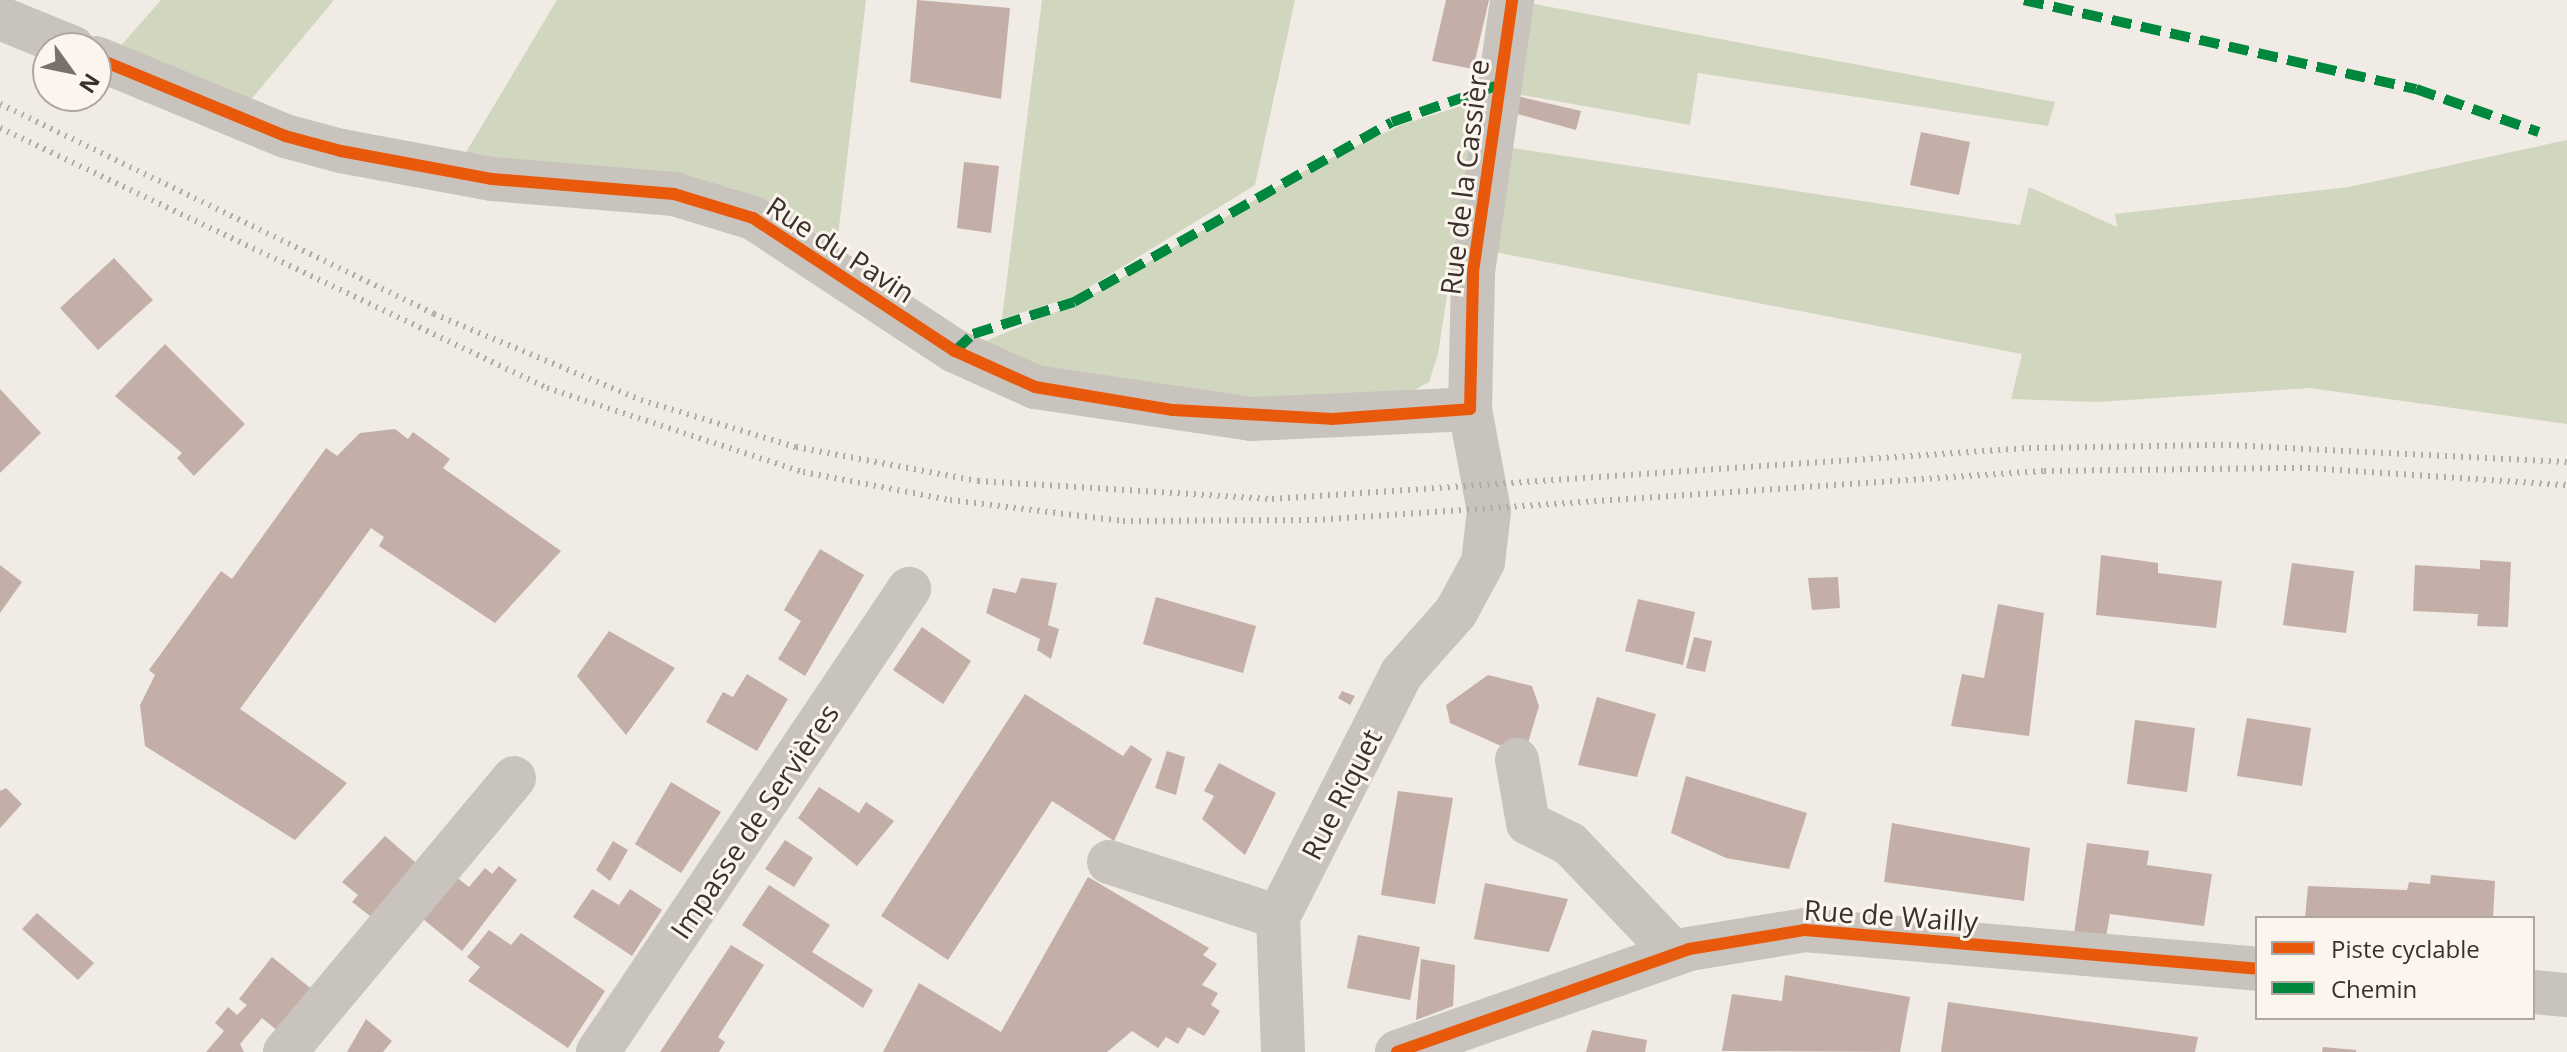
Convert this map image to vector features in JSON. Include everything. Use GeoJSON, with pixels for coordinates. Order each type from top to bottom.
{"type":"FeatureCollection","features":[{"type":"Feature","properties":{"kind":"street","name":"Rue de la Cassière"},"geometry":{"type":"LineString","coordinates":[[1483,562],[1489,511],[1470,409],[1473,272],[1512,0]]}},
{"type":"Feature","properties":{"kind":"street"},"geometry":{"type":"LineString","coordinates":[[0,18],[34,32]]}},
{"type":"Feature","properties":{"kind":"street","name":"Rue du Pavin"},"geometry":{"type":"LineString","coordinates":[[112,65],[285,136],[341,151],[492,179],[674,194],[753,218],[955,351],[1035,387],[1252,419],[1470,409]]}},
{"type":"Feature","properties":{"kind":"street","name":"Rue Riquet"},"geometry":{"type":"LineString","coordinates":[[1283,1052],[1278,917],[1402,673],[1456,612],[1483,562]]}},
{"type":"Feature","properties":{"kind":"street","name":"Impasse de Servières"},"geometry":{"type":"LineString","coordinates":[[598,1052],[909,589]]}},
{"type":"Feature","properties":{"kind":"street"},"geometry":{"type":"LineString","coordinates":[[1517,760],[1528,823],[1570,844],[1675,954]]}},
{"type":"Feature","properties":{"kind":"street"},"geometry":{"type":"LineString","coordinates":[[285,1052],[514,778]]}},
{"type":"Feature","properties":{"kind":"street"},"geometry":{"type":"LineString","coordinates":[[1109,862],[1278,917]]}},
{"type":"Feature","properties":{"kind":"street","name":"Rue de Wailly"},"geometry":{"type":"LineString","coordinates":[[1397,1052],[1675,954],[1805,930],[2255,969]]}},
{"type":"Feature","properties":{"kind":"street"},"geometry":{"type":"LineString","coordinates":[[2535,992],[2567,995]]}},
{"type":"Feature","properties":{"kind":"green space"},"geometry":{"type":"Polygon","coordinates":[[[161,0],[334,0],[249,102],[116,51],[161,0]]]}},
{"type":"Feature","properties":{"kind":"green space"},"geometry":{"type":"Polygon","coordinates":[[[557,0],[866,0],[837,244],[732,188],[462,159],[557,0]]]}},
{"type":"Feature","properties":{"kind":"green space"},"geometry":{"type":"Polygon","coordinates":[[[1042,0],[1295,0],[1255,185],[1075,296],[1002,319],[1042,0]]]}},
{"type":"Feature","properties":{"kind":"green space"},"geometry":{"type":"Polygon","coordinates":[[[1529,3],[2055,102],[2048,126],[1698,73],[1690,125],[1511,93],[1529,3]]]}},
{"type":"Feature","properties":{"kind":"green space"},"geometry":{"type":"Polygon","coordinates":[[[1477,101],[1438,354],[1429,382],[1409,393],[1302,409],[1097,386],[976,345],[1082,301],[1304,171],[1401,125],[1477,101]]]}},
{"type":"Feature","properties":{"kind":"green space"},"geometry":{"type":"Polygon","coordinates":[[[2567,140],[2567,424],[2310,388],[2097,402],[2011,399],[2022,354],[1484,250],[1499,146],[2020,225],[2029,187],[2117,227],[2115,214],[2349,187],[2567,140]]]}},
{"type":"Feature","properties":{"kind":"building"},"geometry":{"type":"Polygon","coordinates":[[[917,0],[1010,8],[1001,99],[910,82],[917,0]]]}},
{"type":"Feature","properties":{"kind":"building"},"geometry":{"type":"Polygon","coordinates":[[[1446,0],[1489,0],[1473,69],[1432,61],[1446,0]]]}},
{"type":"Feature","properties":{"kind":"building"},"geometry":{"type":"Polygon","coordinates":[[[1512,95],[1581,111],[1576,130],[1510,112],[1512,95]]]}},
{"type":"Feature","properties":{"kind":"building"},"geometry":{"type":"Polygon","coordinates":[[[1921,132],[1970,142],[1959,195],[1910,185],[1921,132]]]}},
{"type":"Feature","properties":{"kind":"building"},"geometry":{"type":"Polygon","coordinates":[[[964,162],[999,166],[991,233],[957,228],[964,162]]]}},
{"type":"Feature","properties":{"kind":"building"},"geometry":{"type":"Polygon","coordinates":[[[114,258],[153,300],[98,350],[60,308],[114,258]]]}},
{"type":"Feature","properties":{"kind":"building"},"geometry":{"type":"Polygon","coordinates":[[[165,344],[245,424],[194,476],[177,458],[182,453],[115,396],[165,344]]]}},
{"type":"Feature","properties":{"kind":"building"},"geometry":{"type":"Polygon","coordinates":[[[0,389],[41,433],[0,473],[0,389]]]}},
{"type":"Feature","properties":{"kind":"building"},"geometry":{"type":"Polygon","coordinates":[[[395,429],[408,439],[413,432],[450,459],[443,468],[561,551],[495,623],[379,546],[384,537],[371,528],[240,709],[347,783],[295,840],[145,746],[140,705],[155,675],[149,670],[221,571],[232,579],[326,448],[337,456],[360,433],[395,429]]]}},
{"type":"Feature","properties":{"kind":"building"},"geometry":{"type":"Polygon","coordinates":[[[820,549],[864,575],[805,676],[778,659],[801,621],[784,610],[820,549]]]}},
{"type":"Feature","properties":{"kind":"building"},"geometry":{"type":"Polygon","coordinates":[[[2101,555],[2158,563],[2158,573],[2222,581],[2216,628],[2096,615],[2101,555]]]}},
{"type":"Feature","properties":{"kind":"building"},"geometry":{"type":"Polygon","coordinates":[[[2480,560],[2511,562],[2508,627],[2477,626],[2478,614],[2413,611],[2415,565],[2480,569],[2480,560]]]}},
{"type":"Feature","properties":{"kind":"building"},"geometry":{"type":"Polygon","coordinates":[[[2292,563],[2354,571],[2346,633],[2283,625],[2292,563]]]}},
{"type":"Feature","properties":{"kind":"building"},"geometry":{"type":"Polygon","coordinates":[[[0,565],[22,582],[0,613],[0,565]]]}},
{"type":"Feature","properties":{"kind":"building"},"geometry":{"type":"Polygon","coordinates":[[[1838,577],[1840,608],[1812,610],[1808,578],[1838,577]]]}},
{"type":"Feature","properties":{"kind":"building"},"geometry":{"type":"Polygon","coordinates":[[[1021,578],[1057,583],[1048,625],[1059,629],[1051,659],[1037,650],[1040,639],[986,613],[993,588],[1016,593],[1021,578]]]}},
{"type":"Feature","properties":{"kind":"building"},"geometry":{"type":"Polygon","coordinates":[[[1156,597],[1256,626],[1243,673],[1143,644],[1156,597]]]}},
{"type":"Feature","properties":{"kind":"building"},"geometry":{"type":"Polygon","coordinates":[[[1638,599],[1695,612],[1683,665],[1625,651],[1638,599]]]}},
{"type":"Feature","properties":{"kind":"building"},"geometry":{"type":"Polygon","coordinates":[[[1998,604],[2044,613],[2029,736],[1951,726],[1962,674],[1984,678],[1998,604]]]}},
{"type":"Feature","properties":{"kind":"building"},"geometry":{"type":"Polygon","coordinates":[[[922,627],[971,661],[943,704],[893,670],[922,627]]]}},
{"type":"Feature","properties":{"kind":"building"},"geometry":{"type":"Polygon","coordinates":[[[609,631],[675,668],[626,735],[577,676],[609,631]]]}},
{"type":"Feature","properties":{"kind":"building"},"geometry":{"type":"Polygon","coordinates":[[[1694,637],[1712,641],[1705,672],[1686,668],[1694,637]]]}},
{"type":"Feature","properties":{"kind":"building"},"geometry":{"type":"Polygon","coordinates":[[[747,674],[788,699],[757,751],[706,722],[723,692],[733,697],[747,674]]]}},
{"type":"Feature","properties":{"kind":"building"},"geometry":{"type":"Polygon","coordinates":[[[1488,675],[1532,686],[1539,706],[1527,746],[1498,752],[1501,746],[1450,723],[1446,705],[1488,675]]]}},
{"type":"Feature","properties":{"kind":"building"},"geometry":{"type":"Polygon","coordinates":[[[1342,691],[1355,696],[1350,705],[1338,698],[1342,691]]]}},
{"type":"Feature","properties":{"kind":"building"},"geometry":{"type":"Polygon","coordinates":[[[1025,694],[1123,756],[1131,745],[1152,759],[1114,841],[1052,801],[948,960],[881,916],[1025,694]]]}},
{"type":"Feature","properties":{"kind":"building"},"geometry":{"type":"Polygon","coordinates":[[[1597,697],[1656,714],[1637,777],[1578,765],[1597,697]]]}},
{"type":"Feature","properties":{"kind":"building"},"geometry":{"type":"Polygon","coordinates":[[[2247,718],[2311,728],[2302,786],[2237,776],[2247,718]]]}},
{"type":"Feature","properties":{"kind":"building"},"geometry":{"type":"Polygon","coordinates":[[[2135,720],[2195,728],[2187,792],[2127,784],[2135,720]]]}},
{"type":"Feature","properties":{"kind":"building"},"geometry":{"type":"Polygon","coordinates":[[[1167,751],[1185,757],[1176,795],[1155,788],[1167,751]]]}},
{"type":"Feature","properties":{"kind":"building"},"geometry":{"type":"Polygon","coordinates":[[[1219,763],[1276,793],[1245,855],[1202,819],[1214,796],[1204,791],[1219,763]]]}},
{"type":"Feature","properties":{"kind":"building"},"geometry":{"type":"Polygon","coordinates":[[[1686,776],[1807,813],[1789,869],[1726,858],[1671,833],[1686,776]]]}},
{"type":"Feature","properties":{"kind":"building"},"geometry":{"type":"Polygon","coordinates":[[[671,782],[721,812],[681,873],[635,844],[671,782]]]}},
{"type":"Feature","properties":{"kind":"building"},"geometry":{"type":"Polygon","coordinates":[[[819,787],[859,813],[866,802],[894,821],[857,866],[798,818],[819,787]]]}},
{"type":"Feature","properties":{"kind":"building"},"geometry":{"type":"Polygon","coordinates":[[[6,788],[22,804],[0,828],[0,791],[6,788]]]}},
{"type":"Feature","properties":{"kind":"building"},"geometry":{"type":"Polygon","coordinates":[[[1398,791],[1453,798],[1435,904],[1381,895],[1398,791]]]}},
{"type":"Feature","properties":{"kind":"building"},"geometry":{"type":"Polygon","coordinates":[[[1892,823],[2030,848],[2024,901],[1884,882],[1892,823]]]}},
{"type":"Feature","properties":{"kind":"building"},"geometry":{"type":"Polygon","coordinates":[[[385,836],[423,869],[379,923],[352,902],[358,895],[342,882],[385,836]]]}},
{"type":"Feature","properties":{"kind":"building"},"geometry":{"type":"Polygon","coordinates":[[[785,840],[813,858],[794,887],[765,869],[785,840]]]}},
{"type":"Feature","properties":{"kind":"building"},"geometry":{"type":"Polygon","coordinates":[[[613,841],[628,850],[610,881],[596,870],[613,841]]]}},
{"type":"Feature","properties":{"kind":"building"},"geometry":{"type":"Polygon","coordinates":[[[2087,843],[2149,851],[2147,865],[2212,874],[2204,926],[2110,914],[2106,937],[2074,934],[2087,843]]]}},
{"type":"Feature","properties":{"kind":"building"},"geometry":{"type":"Polygon","coordinates":[[[499,866],[517,880],[462,951],[417,914],[451,873],[469,887],[485,868],[492,874],[499,866]]]}},
{"type":"Feature","properties":{"kind":"building"},"geometry":{"type":"Polygon","coordinates":[[[2431,875],[2495,881],[2493,916],[2305,916],[2308,886],[2407,890],[2409,882],[2430,884],[2431,875]]]}},
{"type":"Feature","properties":{"kind":"building"},"geometry":{"type":"Polygon","coordinates":[[[1088,877],[1209,948],[1203,955],[1217,964],[1202,985],[1218,993],[1211,1005],[1220,1011],[1204,1036],[1188,1027],[1178,1044],[1166,1037],[1158,1048],[1132,1031],[1107,1052],[883,1052],[919,983],[1001,1032],[1088,877]]]}},
{"type":"Feature","properties":{"kind":"building"},"geometry":{"type":"Polygon","coordinates":[[[1485,883],[1568,899],[1549,952],[1474,939],[1485,883]]]}},
{"type":"Feature","properties":{"kind":"building"},"geometry":{"type":"Polygon","coordinates":[[[769,885],[830,925],[812,952],[873,990],[863,1008],[742,925],[769,885]]]}},
{"type":"Feature","properties":{"kind":"building"},"geometry":{"type":"Polygon","coordinates":[[[592,889],[619,905],[630,889],[662,910],[632,956],[573,917],[592,889]]]}},
{"type":"Feature","properties":{"kind":"building"},"geometry":{"type":"Polygon","coordinates":[[[37,913],[94,963],[78,980],[22,929],[37,913]]]}},
{"type":"Feature","properties":{"kind":"building"},"geometry":{"type":"Polygon","coordinates":[[[489,930],[511,945],[521,933],[605,991],[568,1048],[468,981],[480,967],[467,957],[489,930]]]}},
{"type":"Feature","properties":{"kind":"building"},"geometry":{"type":"Polygon","coordinates":[[[1358,935],[1420,947],[1410,1000],[1347,988],[1358,935]]]}},
{"type":"Feature","properties":{"kind":"building"},"geometry":{"type":"Polygon","coordinates":[[[731,945],[764,965],[718,1037],[725,1042],[719,1052],[660,1052],[731,945]]]}},
{"type":"Feature","properties":{"kind":"building"},"geometry":{"type":"Polygon","coordinates":[[[272,957],[319,995],[284,1036],[262,1018],[240,1044],[244,1052],[206,1052],[224,1031],[215,1023],[228,1007],[237,1015],[247,1005],[239,999],[272,957]]]}},
{"type":"Feature","properties":{"kind":"building"},"geometry":{"type":"Polygon","coordinates":[[[1421,959],[1455,965],[1453,1006],[1416,1020],[1421,959]]]}},
{"type":"Feature","properties":{"kind":"building"},"geometry":{"type":"Polygon","coordinates":[[[1785,975],[1910,997],[1900,1052],[1722,1051],[1732,994],[1782,1001],[1785,975]]]}},
{"type":"Feature","properties":{"kind":"building"},"geometry":{"type":"Polygon","coordinates":[[[1948,1002],[2198,1037],[2195,1052],[1941,1052],[1948,1002]]]}},
{"type":"Feature","properties":{"kind":"building"},"geometry":{"type":"Polygon","coordinates":[[[366,1019],[392,1041],[383,1052],[347,1052],[366,1019]]]}},
{"type":"Feature","properties":{"kind":"building"},"geometry":{"type":"Polygon","coordinates":[[[1592,1030],[1647,1040],[1645,1052],[1586,1052],[1592,1030]]]}},
{"type":"Feature","properties":{"kind":"building"},"geometry":{"type":"Polygon","coordinates":[[[2323,1047],[2356,1050],[2356,1052],[2322,1052],[2323,1047]]]}},
{"type":"Feature","properties":{"kind":"railway"},"geometry":{"type":"LineString","coordinates":[[0,104],[434,314],[641,400],[796,447],[978,481],[1272,499],[2029,448],[2229,445],[2567,462]]}},
{"type":"Feature","properties":{"kind":"railway"},"geometry":{"type":"LineString","coordinates":[[0,128],[547,388],[803,472],[950,500],[1123,521],[1315,520],[2044,471],[2308,468],[2567,485]]}},
{"type":"Feature","properties":{"kind":"marked path"},"geometry":{"type":"LineString","coordinates":[[2024,0],[2416,89],[2539,132]]}},
{"type":"Feature","properties":{"kind":"marked path"},"geometry":{"type":"LineString","coordinates":[[955,351],[973,334],[1074,302],[1392,122],[1498,85]]}},
{"type":"Feature","properties":{"kind":"cycle path"},"geometry":{"type":"LineString","coordinates":[[112,65],[285,136],[341,151],[492,179],[674,194],[753,218],[955,351],[1035,387],[1173,410],[1332,419],[1470,409],[1473,272],[1512,0]]}},
{"type":"Feature","properties":{"kind":"cycle path"},"geometry":{"type":"LineString","coordinates":[[1397,1052],[1689,949],[1805,930],[2255,969]]}}]}
